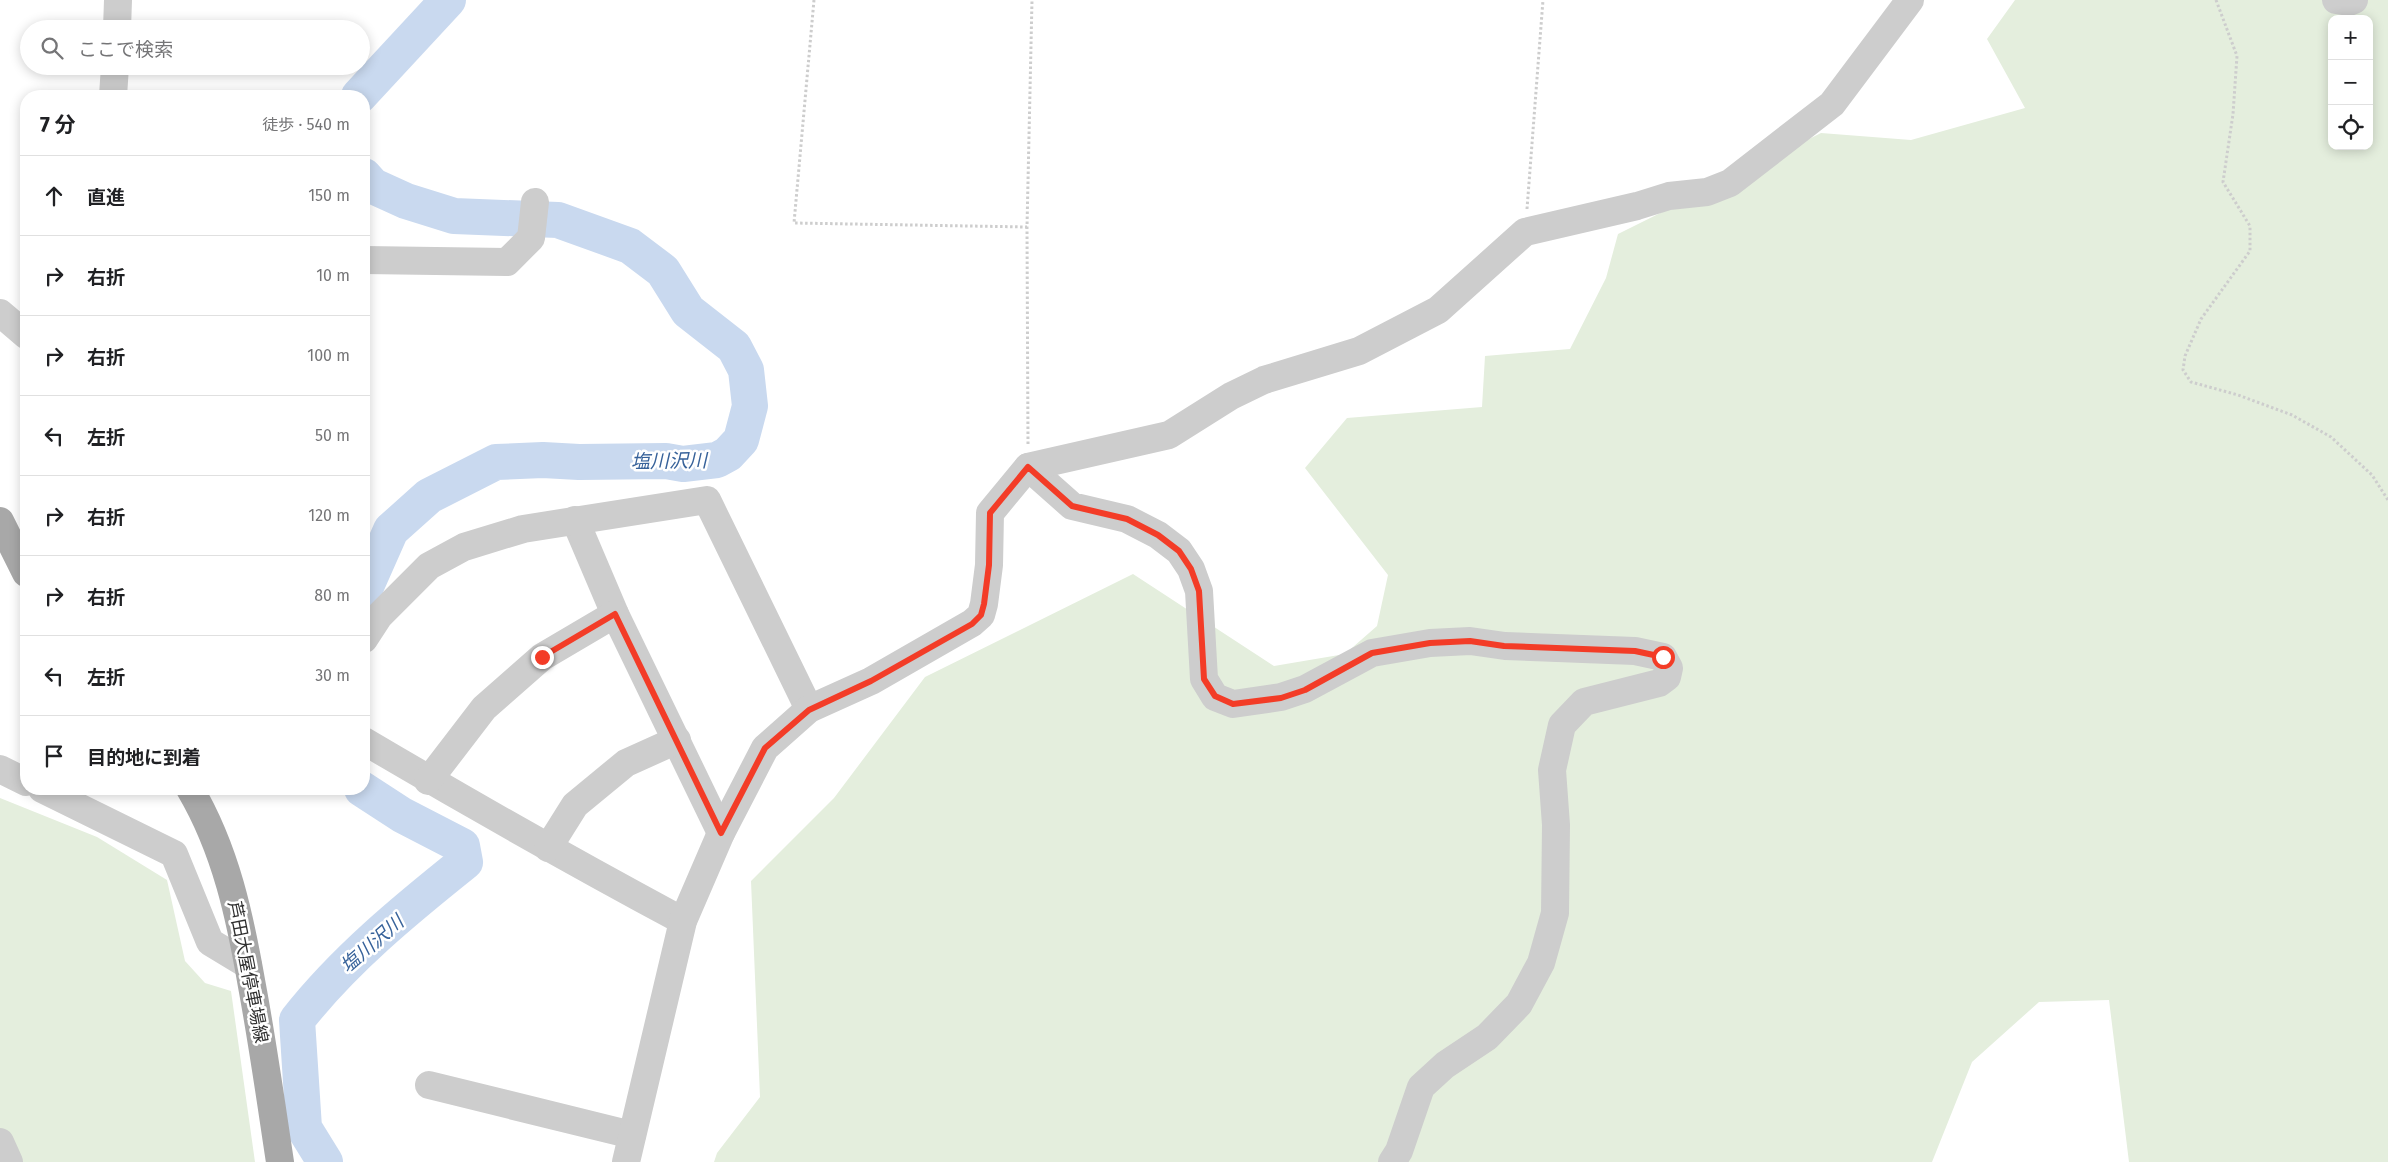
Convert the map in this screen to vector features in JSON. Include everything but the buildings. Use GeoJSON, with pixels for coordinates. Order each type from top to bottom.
{"type":"FeatureCollection","features":[{"type":"Feature","properties":{"kind":"main road"},"geometry":{"type":"LineString","coordinates":[[0,521],[20,561]]}},
{"type":"Feature","properties":{"kind":"main road","name":"芦田大屋停車場線"},"geometry":{"type":"LineString","coordinates":[[194,795],[205,814],[222,855],[241,924],[280,1162]]}},
{"type":"Feature","properties":{"kind":"street"},"geometry":{"type":"LineString","coordinates":[[117,20],[118,0]]}},
{"type":"Feature","properties":{"kind":"street"},"geometry":{"type":"LineString","coordinates":[[626,1162],[683,921],[721,833],[765,748],[809,710],[871,681],[972,624],[981,615],[989,565],[990,513],[1028,467],[1169,435],[1231,396],[1264,380],[1359,351],[1438,310],[1525,232],[1637,206],[1669,196],[1707,192],[1730,184],[1832,104],[1910,0]]}},
{"type":"Feature","properties":{"kind":"street"},"geometry":{"type":"LineString","coordinates":[[2336,0],[2349,2],[2354,0]]}},
{"type":"Feature","properties":{"kind":"street"},"geometry":{"type":"LineString","coordinates":[[113,90],[114,75]]}},
{"type":"Feature","properties":{"kind":"street"},"geometry":{"type":"LineString","coordinates":[[370,260],[506,262],[531,238],[535,202]]}},
{"type":"Feature","properties":{"kind":"street"},"geometry":{"type":"LineString","coordinates":[[8,315],[20,328]]}},
{"type":"Feature","properties":{"kind":"street"},"geometry":{"type":"LineString","coordinates":[[1028,467],[1072,506],[1127,519],[1158,535],[1179,551],[1191,569],[1199,591],[1204,679],[1215,696],[1233,704],[1281,698],[1305,690],[1372,653],[1430,643],[1470,641],[1504,646],[1635,651],[1663,657],[1669,668],[1667,677],[1659,683],[1584,702],[1562,725],[1552,770],[1556,826],[1554,913],[1541,963],[1520,1004],[1487,1037],[1445,1065],[1421,1087],[1399,1151],[1392,1162]]}},
{"type":"Feature","properties":{"kind":"street"},"geometry":{"type":"LineString","coordinates":[[370,630],[379,616],[429,566],[464,547],[523,529],[707,500],[809,710]]}},
{"type":"Feature","properties":{"kind":"street"},"geometry":{"type":"LineString","coordinates":[[575,520],[615,614],[721,833]]}},
{"type":"Feature","properties":{"kind":"street"},"geometry":{"type":"LineString","coordinates":[[428,781],[484,708],[542,657],[615,614]]}},
{"type":"Feature","properties":{"kind":"street"},"geometry":{"type":"LineString","coordinates":[[548,848],[574,805],[626,763],[677,740]]}},
{"type":"Feature","properties":{"kind":"street"},"geometry":{"type":"LineString","coordinates":[[370,745],[428,781],[683,921]]}},
{"type":"Feature","properties":{"kind":"street"},"geometry":{"type":"LineString","coordinates":[[0,769],[20,779]]}},
{"type":"Feature","properties":{"kind":"street"},"geometry":{"type":"LineString","coordinates":[[54,795],[174,854],[210,942],[248,965]]}},
{"type":"Feature","properties":{"kind":"street"},"geometry":{"type":"LineString","coordinates":[[429,1085],[632,1135]]}},
{"type":"Feature","properties":{"kind":"street"},"geometry":{"type":"LineString","coordinates":[[0,1142],[9,1162]]}},
{"type":"Feature","properties":{"kind":"path"},"geometry":{"type":"LineString","coordinates":[[814,0],[794,223],[1027,227]]}},
{"type":"Feature","properties":{"kind":"path"},"geometry":{"type":"LineString","coordinates":[[1028,467],[1027,227],[1032,0]]}},
{"type":"Feature","properties":{"kind":"path"},"geometry":{"type":"LineString","coordinates":[[1525,232],[1543,0]]}},
{"type":"Feature","properties":{"kind":"path"},"geometry":{"type":"LineString","coordinates":[[2216,0],[2237,56],[2233,114],[2223,182],[2250,226],[2250,251],[2200,319],[2185,356],[2183,370],[2191,382],[2238,395],[2292,415],[2332,437],[2372,475],[2388,500]]}},
{"type":"Feature","properties":{"kind":"green space"},"geometry":{"type":"Polygon","coordinates":[[[2015,0],[2388,0],[2388,1162],[2129,1162],[2109,1000],[2039,1002],[1972,1062],[1932,1162],[714,1162],[717,1153],[760,1097],[751,881],[834,798],[925,677],[1133,574],[1274,666],[1345,654],[1377,626],[1388,575],[1305,468],[1347,418],[1482,407],[1485,356],[1570,349],[1606,278],[1618,234],[1821,133],[1911,140],[2025,108],[1987,39],[2015,0]]]}},
{"type":"Feature","properties":{"kind":"green space"},"geometry":{"type":"Polygon","coordinates":[[[0,798],[97,837],[167,880],[185,961],[205,983],[231,991],[255,1162],[0,1162],[0,798]]]}},
{"type":"Feature","properties":{"kind":"waterway","name":"塩川沢川"},"geometry":{"type":"LineString","coordinates":[[365,90],[448,0]]}},
{"type":"Feature","properties":{"kind":"waterway","name":"塩川沢川"},"geometry":{"type":"LineString","coordinates":[[370,183],[373,186],[406,201],[454,216],[558,220],[630,246],[663,271],[688,311],[734,347],[746,370],[750,406],[741,440],[728,454],[717,460],[683,464],[666,461],[579,462],[543,460],[496,462],[429,496],[391,530],[370,577]]}},
{"type":"Feature","properties":{"kind":"waterway","name":"塩川沢川"},"geometry":{"type":"LineString","coordinates":[[325,1162],[304,1128],[297,1020],[315,998],[376,936],[465,862],[462,846],[402,815],[370,794]]}},
{"type":"Feature","properties":{"kind":"route"},"geometry":{"type":"LineString","coordinates":[[542,657],[615,614],[721,833],[765,748],[809,710],[871,681],[972,624],[981,615],[989,565],[990,513],[1028,467],[1072,506],[1127,519],[1158,535],[1179,551],[1191,569],[1199,591],[1204,679],[1215,696],[1233,704],[1281,698],[1305,690],[1372,653],[1430,643],[1470,641],[1504,646],[1635,651],[1663,657]]}}]}
